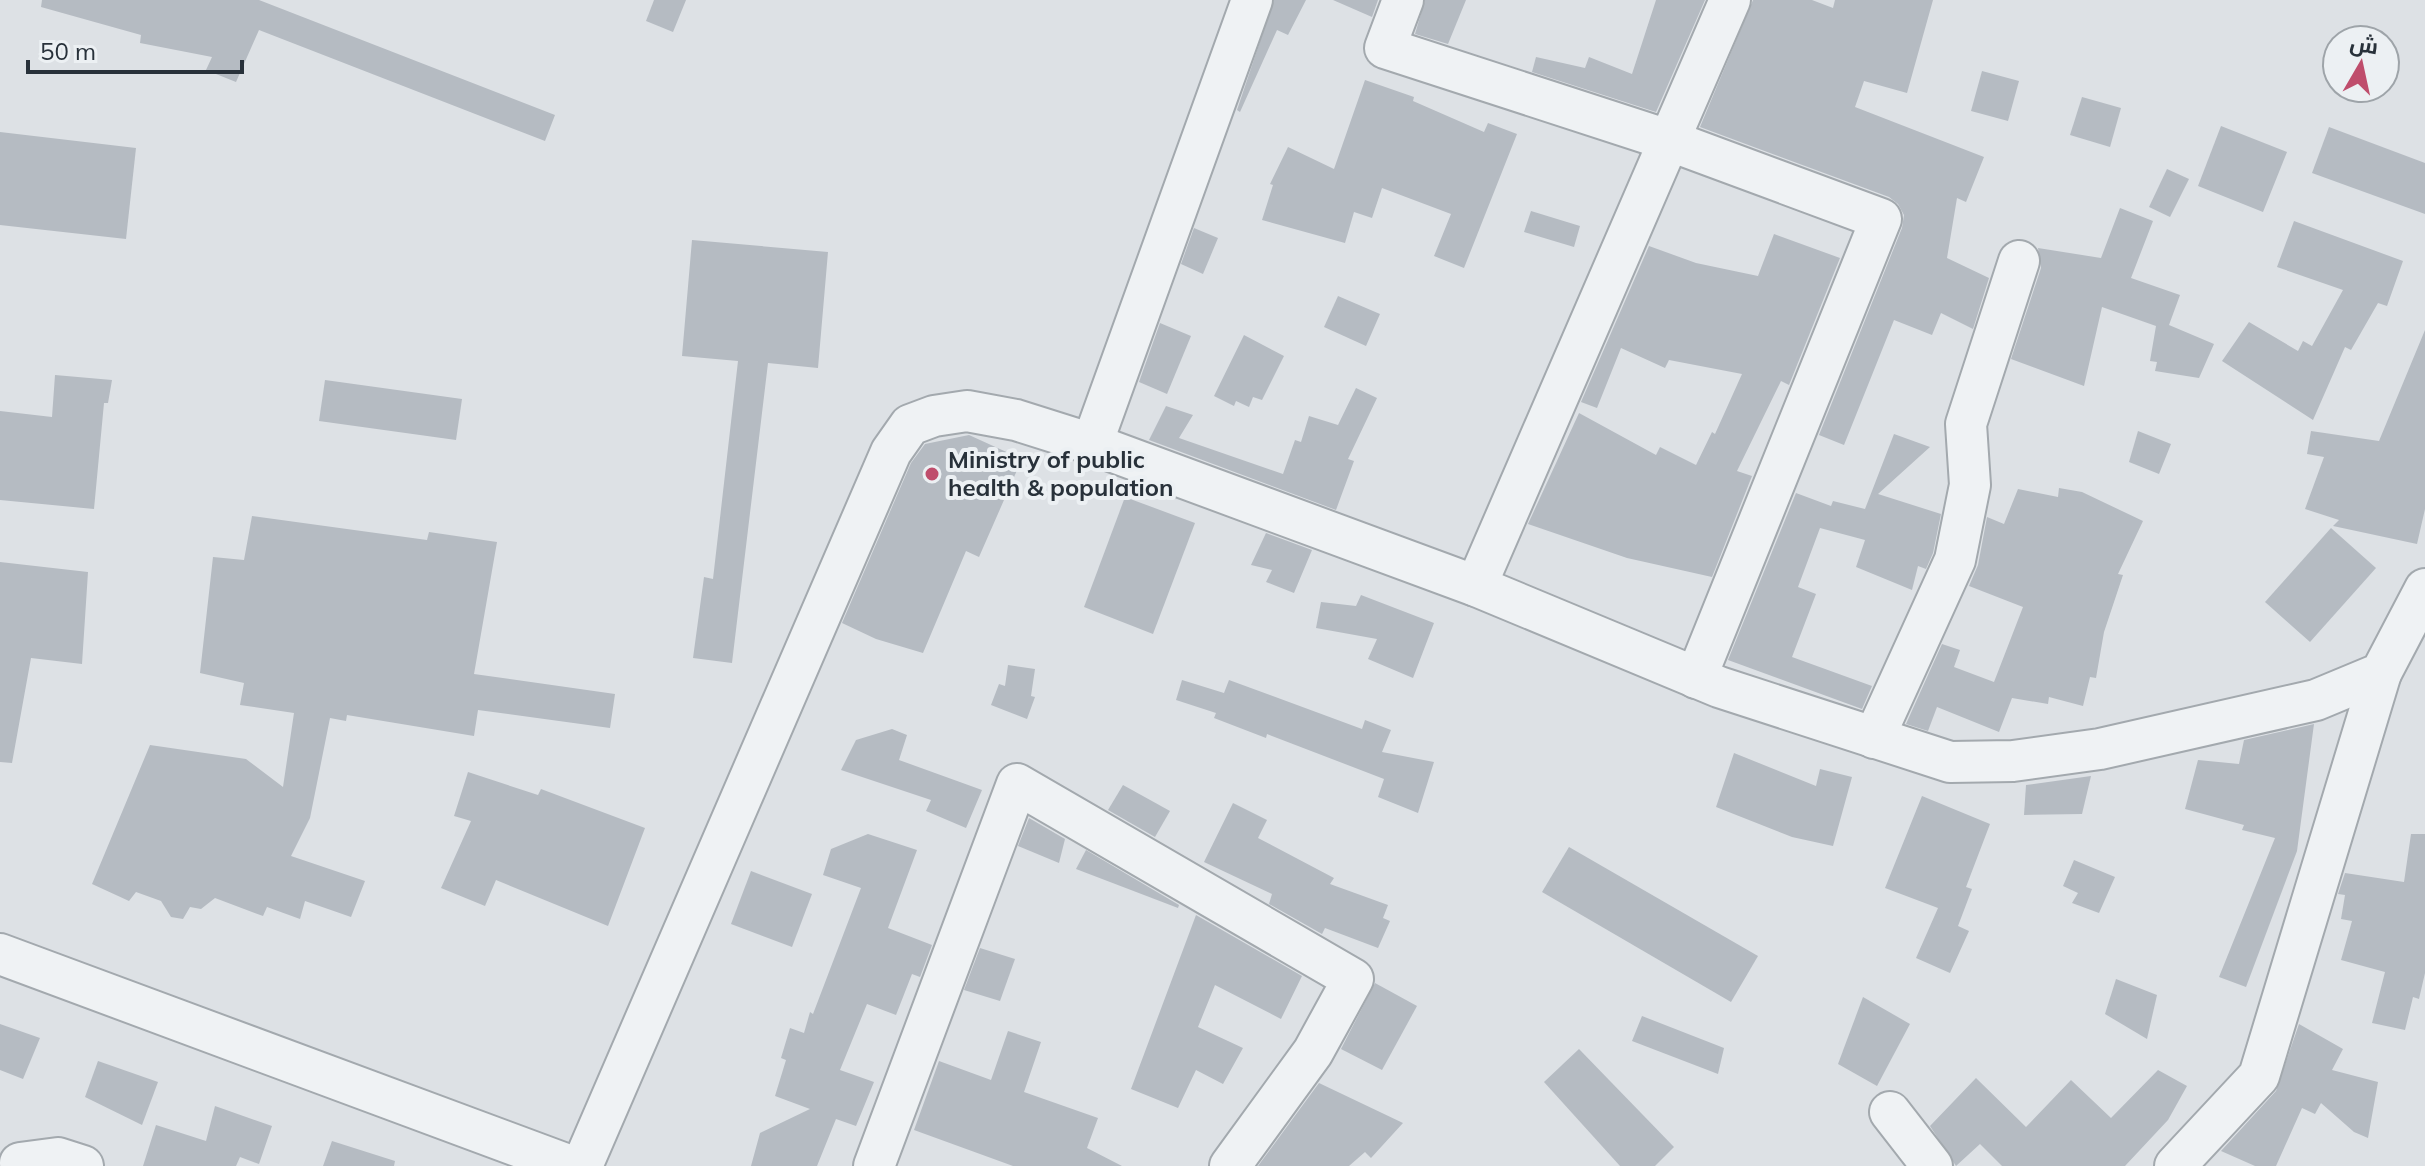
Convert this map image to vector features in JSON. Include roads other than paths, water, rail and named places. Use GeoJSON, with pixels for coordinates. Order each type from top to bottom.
{"type":"FeatureCollection","features":[{"type":"Feature","properties":{"kind":"street"},"geometry":{"type":"LineString","coordinates":[[1092,444],[1252,0]]}},
{"type":"Feature","properties":{"kind":"street"},"geometry":{"type":"LineString","coordinates":[[1403,0],[1385,48],[1668,140],[1881,219],[1696,678]]}},
{"type":"Feature","properties":{"kind":"street"},"geometry":{"type":"LineString","coordinates":[[1476,586],[1730,0]]}},
{"type":"Feature","properties":{"kind":"street"},"geometry":{"type":"LineString","coordinates":[[1874,738],[1955,560],[1970,485],[1966,424],[2019,261]]}},
{"type":"Feature","properties":{"kind":"street"},"geometry":{"type":"LineString","coordinates":[[582,1166],[891,452],[910,425],[934,416],[967,411],[1016,420],[1092,444],[1476,586],[1696,678],[1950,762],[2013,761],[2100,749],[2316,700],[2381,673]]}},
{"type":"Feature","properties":{"kind":"street"},"geometry":{"type":"LineString","coordinates":[[2175,1166],[2259,1076],[2381,673],[2425,589]]}},
{"type":"Feature","properties":{"kind":"street"},"geometry":{"type":"LineString","coordinates":[[874,1166],[1017,784],[1353,979],[1313,1052],[1230,1166]]}},
{"type":"Feature","properties":{"kind":"street"},"geometry":{"type":"LineString","coordinates":[[0,954],[571,1166]]}},
{"type":"Feature","properties":{"kind":"street"},"geometry":{"type":"LineString","coordinates":[[1890,1112],[1932,1166]]}},
{"type":"Feature","properties":{"kind":"street"},"geometry":{"type":"LineString","coordinates":[[20,1163],[58,1158],[83,1166]]}},
{"type":"Feature","properties":{"kind":"place","name":"Ministry of public health & population"},"geometry":{"type":"Point","coordinates":[932,474]}}]}
